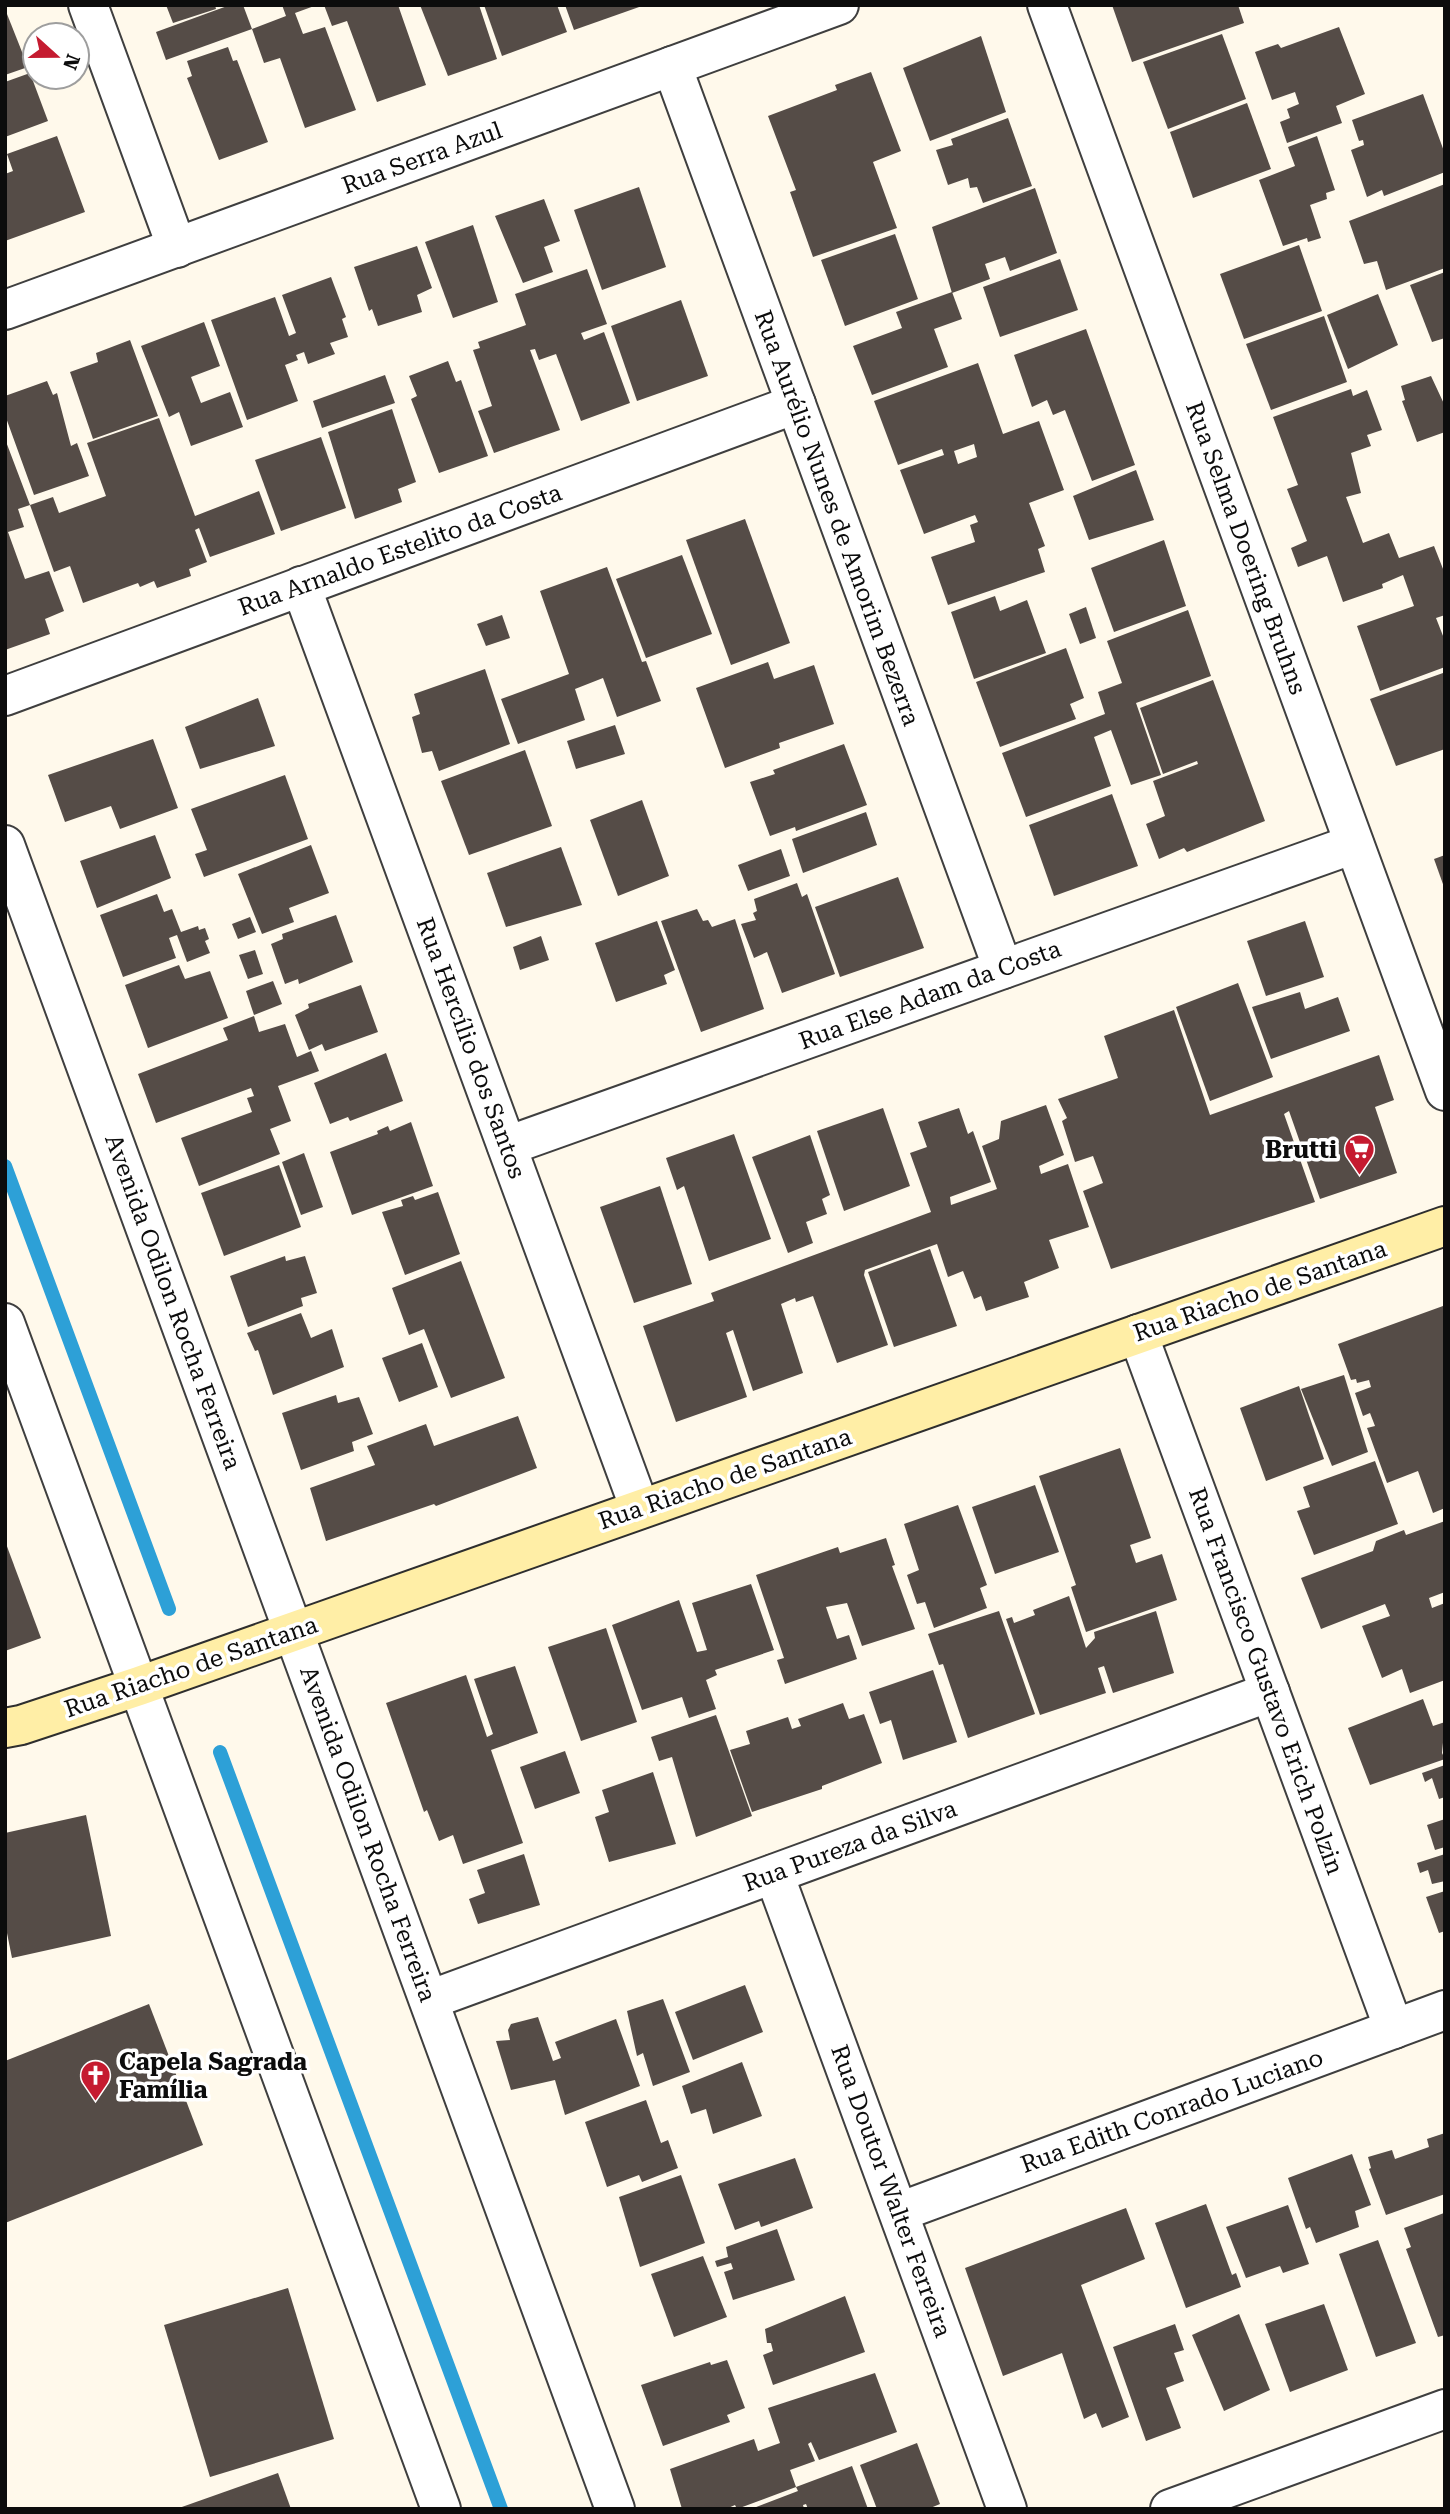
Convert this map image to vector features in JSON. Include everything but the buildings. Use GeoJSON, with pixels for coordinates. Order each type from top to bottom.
{"type":"FeatureCollection","features":[{"type":"Feature","properties":{"kind":"street"},"geometry":{"type":"LineString","coordinates":[[88,5],[177,247]]}},
{"type":"Feature","properties":{"kind":"street","name":"Rua Serra Azul"},"geometry":{"type":"LineString","coordinates":[[5,310],[839,5]]}},
{"type":"Feature","properties":{"kind":"street","name":"Rua Selma Doering Bruhns"},"geometry":{"type":"LineString","coordinates":[[1047,5],[1445,1091]]}},
{"type":"Feature","properties":{"kind":"street","name":"Rua Aurélio Nunes de Amorim Bezerra"},"geometry":{"type":"LineString","coordinates":[[672,66],[1003,969]]}},
{"type":"Feature","properties":{"kind":"street","name":"Rua Arnaldo Estelito da Costa"},"geometry":{"type":"LineString","coordinates":[[5,696],[796,404]]}},
{"type":"Feature","properties":{"kind":"street","name":"Rua Hercílio dos Santos"},"geometry":{"type":"LineString","coordinates":[[301,586],[640,1509]]}},
{"type":"Feature","properties":{"kind":"street","name":"Rua Else Adam da Costa"},"geometry":{"type":"LineString","coordinates":[[507,1146],[1354,844]]}},
{"type":"Feature","properties":{"kind":"street","name":"Avenida Odilon Rocha Ferreira"},"geometry":{"type":"LineString","coordinates":[[5,845],[615,2509]]}},
{"type":"Feature","properties":{"kind":"street","name":"Rua Riacho de Santana"},"geometry":{"type":"LineString","coordinates":[[5,1728],[21,1726],[139,1686],[1445,1226]]}},
{"type":"Feature","properties":{"kind":"street"},"geometry":{"type":"LineString","coordinates":[[5,1323],[441,2509]]}},
{"type":"Feature","properties":{"kind":"street","name":"Rua Francisco Gustavo Erich Polzin"},"geometry":{"type":"LineString","coordinates":[[1138,1334],[1394,2029]]}},
{"type":"Feature","properties":{"kind":"street","name":"Rua Pureza da Silva"},"geometry":{"type":"LineString","coordinates":[[429,2000],[1270,1692]]}},
{"type":"Feature","properties":{"kind":"street","name":"Rua Doutor Walter Ferreira"},"geometry":{"type":"LineString","coordinates":[[774,1874],[1007,2509]]}},
{"type":"Feature","properties":{"kind":"street","name":"Rua Edith Conrado Luciano"},"geometry":{"type":"LineString","coordinates":[[899,2213],[1445,2010]]}},
{"type":"Feature","properties":{"kind":"street"},"geometry":{"type":"LineString","coordinates":[[1170,2509],[1445,2409]]}},
{"type":"Feature","properties":{"kind":"waterway"},"geometry":{"type":"LineString","coordinates":[[5,1166],[169,1609]]}},
{"type":"Feature","properties":{"kind":"waterway"},"geometry":{"type":"LineString","coordinates":[[220,1752],[501,2509]]}},
{"type":"Feature","properties":{"kind":"place","name":"Brutti"},"geometry":{"type":"Point","coordinates":[1360,1177]}},
{"type":"Feature","properties":{"kind":"place","name":"Capela Sagrada Família"},"geometry":{"type":"Point","coordinates":[96,2103]}}]}
